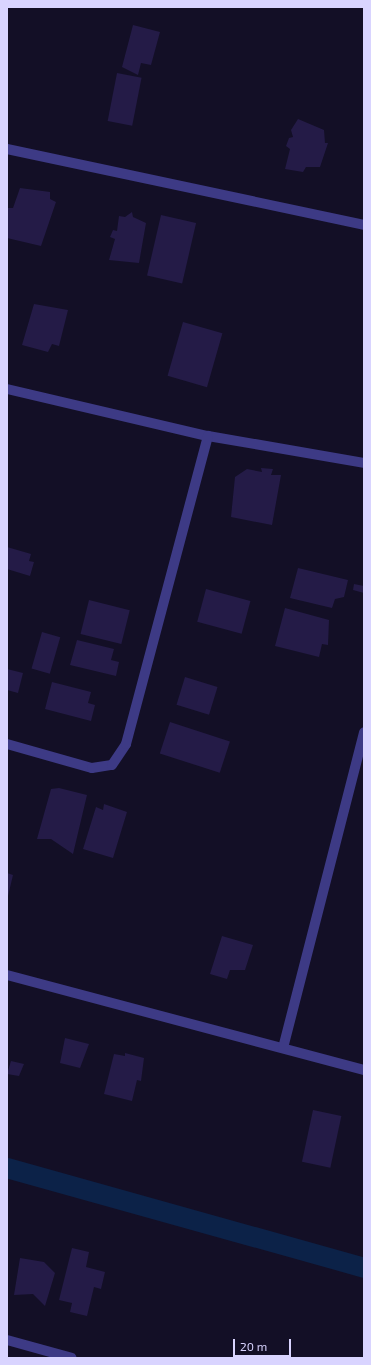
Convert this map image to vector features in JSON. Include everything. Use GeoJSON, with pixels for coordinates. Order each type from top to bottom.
{"type":"FeatureCollection","features":[{"type":"Feature","properties":{"kind":"street"},"geometry":{"type":"LineString","coordinates":[[7,149],[364,225]]}},
{"type":"Feature","properties":{"kind":"street"},"geometry":{"type":"LineString","coordinates":[[7,389],[208,436],[364,463]]}},
{"type":"Feature","properties":{"kind":"street"},"geometry":{"type":"LineString","coordinates":[[7,744],[92,768],[112,765],[126,744],[208,436]]}},
{"type":"Feature","properties":{"kind":"street"},"geometry":{"type":"LineString","coordinates":[[284,1048],[364,732]]}},
{"type":"Feature","properties":{"kind":"street"},"geometry":{"type":"LineString","coordinates":[[7,975],[364,1070]]}},
{"type":"Feature","properties":{"kind":"street"},"geometry":{"type":"LineString","coordinates":[[7,1340],[72,1358]]}},
{"type":"Feature","properties":{"kind":"building"},"geometry":{"type":"Polygon","coordinates":[[[133,25],[160,32],[151,65],[141,63],[138,75],[122,67],[133,25]]]}},
{"type":"Feature","properties":{"kind":"building"},"geometry":{"type":"Polygon","coordinates":[[[117,73],[142,78],[132,126],[108,121],[117,73]]]}},
{"type":"Feature","properties":{"kind":"building"},"geometry":{"type":"Polygon","coordinates":[[[298,119],[324,130],[325,143],[328,143],[320,167],[306,167],[303,172],[285,169],[290,149],[286,146],[289,138],[293,137],[291,130],[298,119]]]}},
{"type":"Feature","properties":{"kind":"building"},"geometry":{"type":"Polygon","coordinates":[[[20,188],[50,192],[50,199],[56,202],[41,246],[7,238],[7,208],[13,208],[20,188]]]}},
{"type":"Feature","properties":{"kind":"building"},"geometry":{"type":"Polygon","coordinates":[[[132,212],[133,217],[146,223],[139,263],[109,260],[115,239],[110,237],[113,230],[117,231],[119,216],[125,217],[132,212]]]}},
{"type":"Feature","properties":{"kind":"building"},"geometry":{"type":"Polygon","coordinates":[[[161,215],[196,223],[182,284],[147,275],[161,215]]]}},
{"type":"Feature","properties":{"kind":"building"},"geometry":{"type":"Polygon","coordinates":[[[34,304],[68,310],[59,346],[52,344],[48,352],[22,345],[34,304]]]}},
{"type":"Feature","properties":{"kind":"building"},"geometry":{"type":"Polygon","coordinates":[[[183,322],[222,333],[207,387],[168,376],[183,322]]]}},
{"type":"Feature","properties":{"kind":"building"},"geometry":{"type":"Polygon","coordinates":[[[261,468],[273,469],[271,475],[281,475],[272,525],[231,517],[235,477],[247,469],[262,472],[261,468]]]}},
{"type":"Feature","properties":{"kind":"building"},"geometry":{"type":"Polygon","coordinates":[[[7,547],[31,554],[29,561],[34,562],[30,576],[7,569],[7,547]]]}},
{"type":"Feature","properties":{"kind":"building"},"geometry":{"type":"Polygon","coordinates":[[[298,568],[348,580],[344,597],[335,599],[332,608],[290,598],[298,568]]]}},
{"type":"Feature","properties":{"kind":"building"},"geometry":{"type":"Polygon","coordinates":[[[354,584],[364,586],[364,593],[353,590],[354,584]]]}},
{"type":"Feature","properties":{"kind":"building"},"geometry":{"type":"Polygon","coordinates":[[[206,589],[250,601],[242,634],[197,622],[206,589]]]}},
{"type":"Feature","properties":{"kind":"building"},"geometry":{"type":"Polygon","coordinates":[[[89,600],[130,610],[121,644],[81,634],[89,600]]]}},
{"type":"Feature","properties":{"kind":"building"},"geometry":{"type":"Polygon","coordinates":[[[285,608],[329,620],[328,645],[322,644],[319,657],[275,646],[285,608]]]}},
{"type":"Feature","properties":{"kind":"building"},"geometry":{"type":"Polygon","coordinates":[[[42,632],[60,637],[50,674],[32,669],[42,632]]]}},
{"type":"Feature","properties":{"kind":"building"},"geometry":{"type":"Polygon","coordinates":[[[77,640],[114,649],[111,660],[119,662],[116,676],[70,665],[77,640]]]}},
{"type":"Feature","properties":{"kind":"building"},"geometry":{"type":"Polygon","coordinates":[[[7,669],[23,673],[18,693],[7,690],[7,669]]]}},
{"type":"Feature","properties":{"kind":"building"},"geometry":{"type":"Polygon","coordinates":[[[185,677],[218,687],[209,715],[177,705],[185,677]]]}},
{"type":"Feature","properties":{"kind":"building"},"geometry":{"type":"Polygon","coordinates":[[[52,682],[91,692],[88,703],[95,705],[91,721],[45,709],[52,682]]]}},
{"type":"Feature","properties":{"kind":"building"},"geometry":{"type":"Polygon","coordinates":[[[170,722],[230,741],[220,773],[160,753],[170,722]]]}},
{"type":"Feature","properties":{"kind":"building"},"geometry":{"type":"Polygon","coordinates":[[[59,788],[87,795],[73,854],[51,839],[37,839],[51,789],[59,788]]]}},
{"type":"Feature","properties":{"kind":"building"},"geometry":{"type":"Polygon","coordinates":[[[104,804],[127,812],[113,858],[83,849],[96,807],[103,810],[104,804]]]}},
{"type":"Feature","properties":{"kind":"building"},"geometry":{"type":"Polygon","coordinates":[[[7,873],[13,875],[8,896],[7,896],[7,873]]]}},
{"type":"Feature","properties":{"kind":"building"},"geometry":{"type":"Polygon","coordinates":[[[222,936],[253,945],[245,970],[230,970],[227,979],[210,974],[222,936]]]}},
{"type":"Feature","properties":{"kind":"building"},"geometry":{"type":"Polygon","coordinates":[[[65,1038],[89,1044],[80,1068],[60,1063],[65,1038]]]}},
{"type":"Feature","properties":{"kind":"building"},"geometry":{"type":"Polygon","coordinates":[[[125,1053],[144,1058],[141,1081],[137,1080],[132,1101],[104,1094],[114,1054],[125,1056],[125,1053]]]}},
{"type":"Feature","properties":{"kind":"building"},"geometry":{"type":"Polygon","coordinates":[[[11,1061],[24,1064],[19,1076],[7,1074],[11,1061]]]}},
{"type":"Feature","properties":{"kind":"building"},"geometry":{"type":"Polygon","coordinates":[[[313,1110],[341,1116],[330,1168],[302,1162],[313,1110]]]}},
{"type":"Feature","properties":{"kind":"building"},"geometry":{"type":"Polygon","coordinates":[[[72,1248],[89,1252],[86,1267],[105,1272],[101,1289],[94,1287],[87,1316],[70,1312],[72,1303],[59,1300],[72,1248]]]}},
{"type":"Feature","properties":{"kind":"building"},"geometry":{"type":"Polygon","coordinates":[[[20,1258],[44,1262],[55,1273],[45,1306],[33,1294],[14,1295],[20,1258]]]}},
{"type":"Feature","properties":{"kind":"waterway"},"geometry":{"type":"LineString","coordinates":[[7,1168],[364,1268]]}}]}
